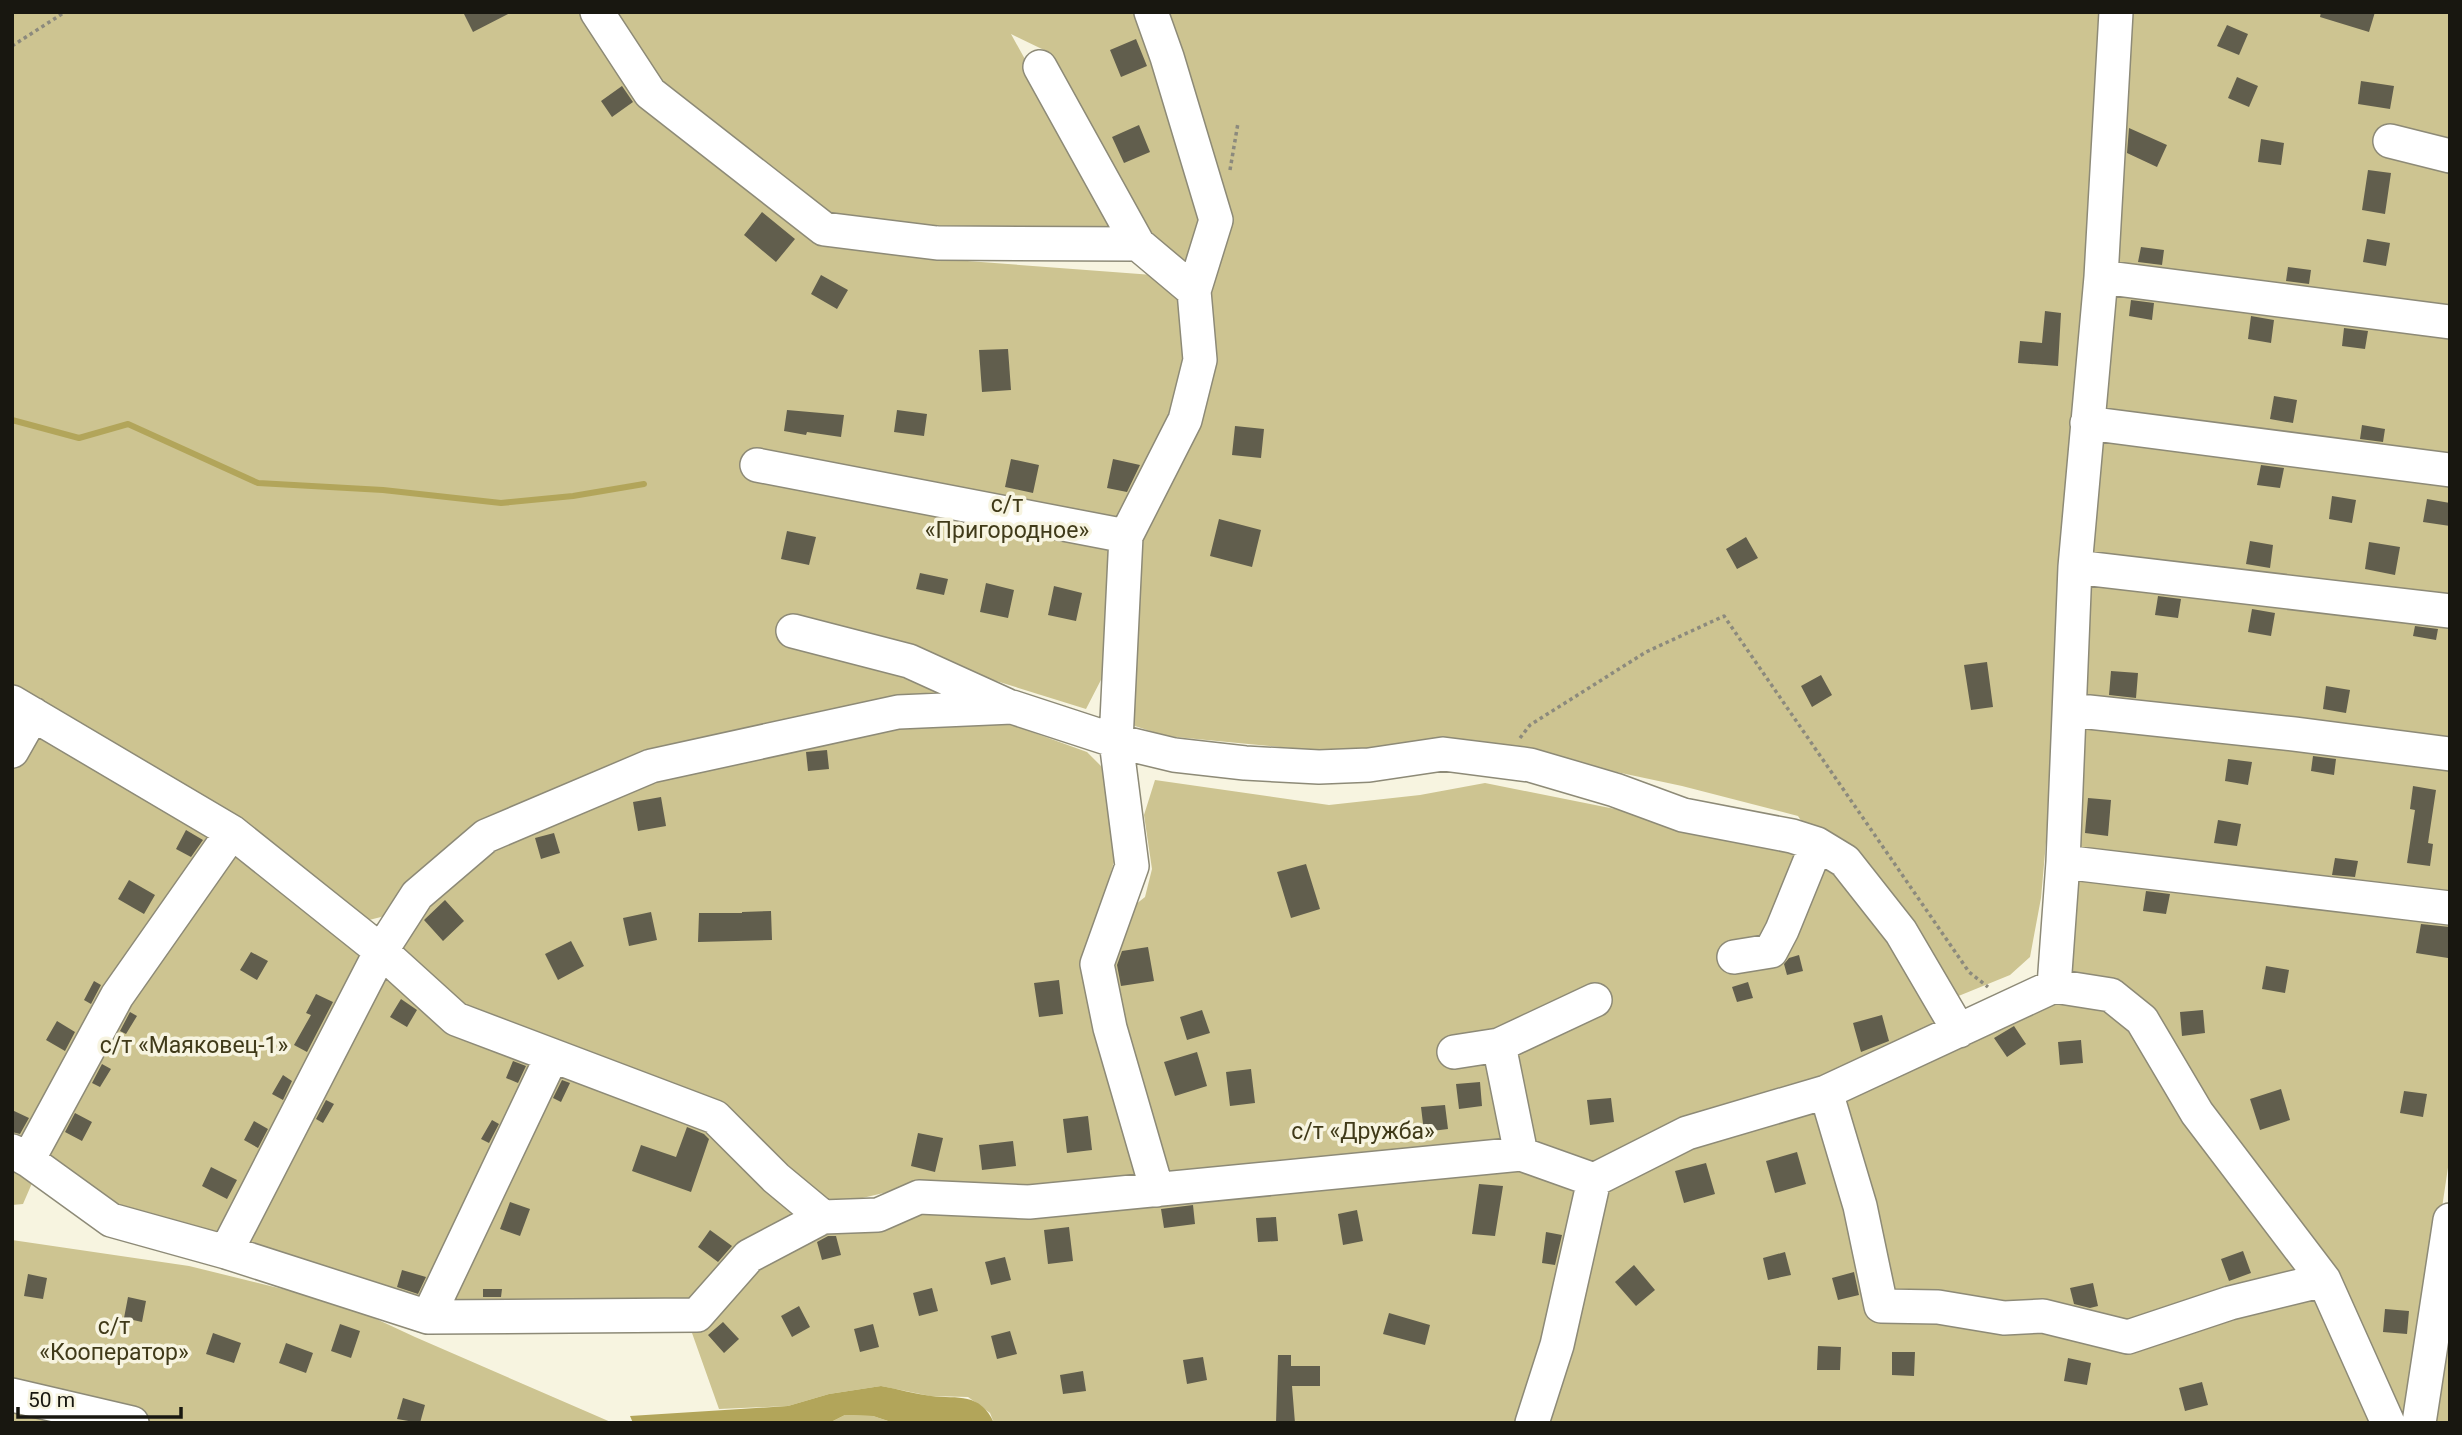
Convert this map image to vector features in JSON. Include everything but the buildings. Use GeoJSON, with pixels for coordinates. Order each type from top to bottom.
{"type":"FeatureCollection","features":[{"type":"Feature","properties":{"kind":"street"},"geometry":{"type":"LineString","coordinates":[[597,12],[650,93],[824,229],[937,243],[1138,244]]}},
{"type":"Feature","properties":{"kind":"street"},"geometry":{"type":"LineString","coordinates":[[1151,12],[1216,220],[1194,291],[1200,360],[1185,420],[1126,536],[1116,741],[1132,866],[1097,964],[1110,1028],[1157,1190]]}},
{"type":"Feature","properties":{"kind":"street"},"geometry":{"type":"LineString","coordinates":[[2054,986],[2063,862],[2075,567],[2101,277],[2116,12]]}},
{"type":"Feature","properties":{"kind":"street"},"geometry":{"type":"LineString","coordinates":[[1040,68],[1138,244],[1194,291]]}},
{"type":"Feature","properties":{"kind":"street"},"geometry":{"type":"LineString","coordinates":[[2390,141],[2450,156]]}},
{"type":"Feature","properties":{"kind":"street"},"geometry":{"type":"LineString","coordinates":[[2101,277],[2450,322]]}},
{"type":"Feature","properties":{"kind":"street"},"geometry":{"type":"LineString","coordinates":[[2087,423],[2450,470]]}},
{"type":"Feature","properties":{"kind":"street"},"geometry":{"type":"LineString","coordinates":[[757,465],[1126,536]]}},
{"type":"Feature","properties":{"kind":"street"},"geometry":{"type":"LineString","coordinates":[[2075,567],[2450,611]]}},
{"type":"Feature","properties":{"kind":"street"},"geometry":{"type":"LineString","coordinates":[[793,631],[909,661],[1012,707],[1116,741],[1174,755],[1257,764],[1319,767],[1369,765],[1443,754],[1501,761],[1530,765],[1615,790],[1683,815],[1791,835],[1817,844],[1845,861],[1901,932],[1959,1031]]}},
{"type":"Feature","properties":{"kind":"street"},"geometry":{"type":"LineString","coordinates":[[226,1252],[381,951],[418,895],[486,836],[651,766],[898,712],[1012,707]]}},
{"type":"Feature","properties":{"kind":"street"},"geometry":{"type":"LineString","coordinates":[[12,751],[23,708],[233,832],[381,951],[456,1019],[715,1117],[776,1178],[823,1217]]}},
{"type":"Feature","properties":{"kind":"street"},"geometry":{"type":"LineString","coordinates":[[2070,710],[2450,754]]}},
{"type":"Feature","properties":{"kind":"street"},"geometry":{"type":"LineString","coordinates":[[233,832],[117,996],[20,1155],[111,1220],[226,1252],[428,1317],[698,1315],[749,1256],[823,1217],[878,1215],[919,1197],[1029,1202],[1521,1154],[1594,1180],[1687,1133],[1826,1092],[2054,986],[2111,995],[2142,1020],[2197,1113],[2324,1280],[2388,1423]]}},
{"type":"Feature","properties":{"kind":"street"},"geometry":{"type":"LineString","coordinates":[[1734,957],[1771,951],[1817,844]]}},
{"type":"Feature","properties":{"kind":"street"},"geometry":{"type":"LineString","coordinates":[[2063,862],[2450,908]]}},
{"type":"Feature","properties":{"kind":"street"},"geometry":{"type":"LineString","coordinates":[[1454,1052],[1499,1045],[1595,1000]]}},
{"type":"Feature","properties":{"kind":"street"},"geometry":{"type":"LineString","coordinates":[[1499,1045],[1521,1154]]}},
{"type":"Feature","properties":{"kind":"street"},"geometry":{"type":"LineString","coordinates":[[428,1317],[552,1056]]}},
{"type":"Feature","properties":{"kind":"street"},"geometry":{"type":"LineString","coordinates":[[1826,1092],[1860,1206],[1881,1306],[1938,1307],[2004,1318],[2043,1316],[2128,1336],[2230,1303],[2324,1280]]}},
{"type":"Feature","properties":{"kind":"street"},"geometry":{"type":"LineString","coordinates":[[1532,1423],[1557,1345],[1594,1180]]}},
{"type":"Feature","properties":{"kind":"street"},"geometry":{"type":"LineString","coordinates":[[2419,1423],[2450,1220]]}},
{"type":"Feature","properties":{"kind":"street"},"geometry":{"type":"LineString","coordinates":[[12,1395],[132,1423]]}},
{"type":"Feature","properties":{"kind":"path"},"geometry":{"type":"LineString","coordinates":[[12,46],[65,12]]}},
{"type":"Feature","properties":{"kind":"path"},"geometry":{"type":"LineString","coordinates":[[1501,761],[1530,725],[1646,652],[1724,616],[1969,972],[2012,1004]]}},
{"type":"Feature","properties":{"kind":"green space"},"geometry":{"type":"Polygon","coordinates":[[[12,12],[584,12],[641,97],[819,246],[927,258],[1153,275],[1134,252],[828,218],[657,86],[609,12],[2106,12],[2092,228],[2110,235],[2122,12],[2450,12],[2450,1154],[2410,1423],[994,1423],[990,1413],[968,1397],[930,1396],[881,1386],[829,1394],[788,1406],[719,1409],[692,1333],[755,1262],[822,1228],[878,1225],[902,1211],[896,1190],[829,1206],[783,1169],[721,1105],[534,1038],[528,1056],[716,1124],[803,1215],[746,1251],[694,1307],[433,1314],[117,1208],[42,1160],[23,1204],[12,1205],[12,713],[214,837],[381,962],[403,931],[444,886],[497,843],[656,773],[844,741],[841,712],[646,750],[491,821],[415,887],[389,915],[357,923],[236,826],[12,691],[12,12]],[[1011,34],[1124,238],[1161,255],[1139,226],[1044,50],[1011,34]],[[1136,612],[1086,709],[910,654],[789,623],[787,635],[948,691],[985,715],[1087,752],[1106,771],[1118,848],[1091,940],[1145,897],[1152,869],[1144,815],[1155,780],[1329,805],[1420,795],[1485,783],[1620,810],[1808,831],[1798,816],[1682,786],[1476,742],[1323,751],[1165,736],[1126,723],[1124,709],[1136,612]],[[2056,730],[2041,898],[2030,957],[2010,975],[1934,1006],[1954,1045],[2061,995],[2078,733],[2056,730]]]}},
{"type":"Feature","properties":{"kind":"green space","name":"с/т «Кооператор»"},"geometry":{"type":"Polygon","coordinates":[[[12,1240],[189,1266],[344,1304],[613,1423],[12,1423],[12,1240]]]}},
{"type":"Feature","properties":{"kind":"green space"},"geometry":{"type":"Polygon","coordinates":[[[2450,1305],[2450,1423],[2432,1423],[2450,1305]]]}},
{"type":"Feature","properties":{"kind":"green space"},"geometry":{"type":"Polygon","coordinates":[[[845,1415],[873,1416],[894,1423],[829,1423],[845,1415]]]}},
{"type":"Feature","properties":{"kind":"shaded area"},"geometry":{"type":"Polygon","coordinates":[[[881,1386],[925,1395],[967,1399],[982,1406],[994,1423],[894,1423],[873,1416],[845,1415],[829,1423],[633,1423],[630,1416],[788,1406],[829,1394],[881,1386]]]}},
{"type":"Feature","properties":{"kind":"waterway"},"geometry":{"type":"LineString","coordinates":[[12,420],[79,438],[128,424],[258,483],[383,490],[501,503],[573,496],[644,484]]}},
{"type":"Feature","properties":{"kind":"park label","name":"с/т «Пригородное»"},"geometry":{"type":"Point","coordinates":[1007,517]}},
{"type":"Feature","properties":{"kind":"park label","name":"с/т «Маяковец-1»"},"geometry":{"type":"Point","coordinates":[194,1045]}},
{"type":"Feature","properties":{"kind":"park label","name":"с/т «Дружба»"},"geometry":{"type":"Point","coordinates":[1363,1131]}}]}
